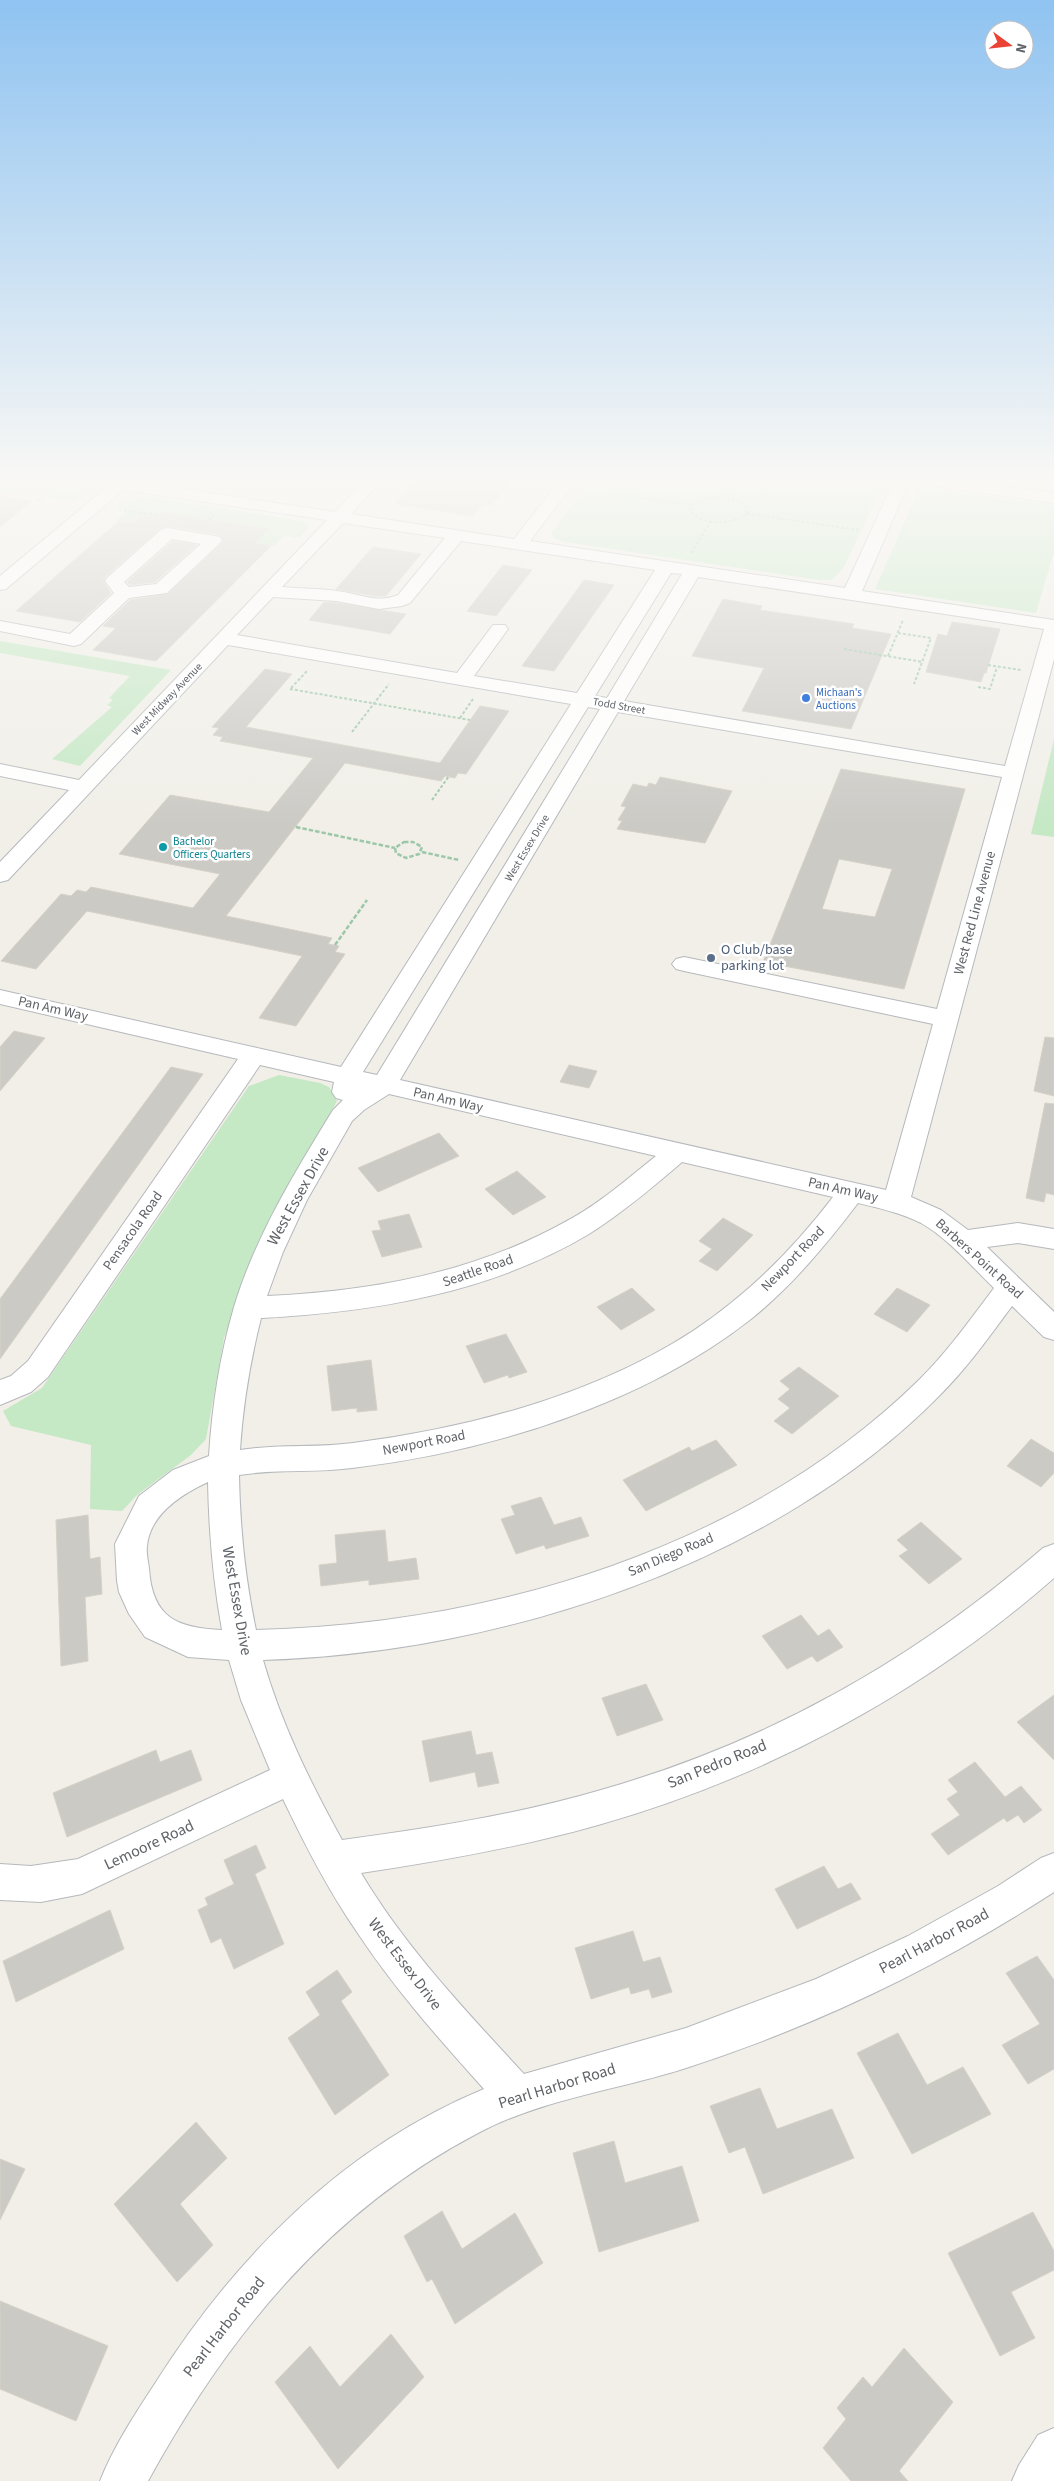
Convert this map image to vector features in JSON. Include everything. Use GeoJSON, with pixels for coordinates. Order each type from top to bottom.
{"type":"FeatureCollection","features":[{"type":"Feature","properties":{"kind":"street"},"geometry":{"type":"LineString","coordinates":[[0,626],[74,640],[122,595]]}},
{"type":"Feature","properties":{"kind":"street","name":"West Midway Avenue"},"geometry":{"type":"LineString","coordinates":[[2,870],[84,787],[266,595]]}},
{"type":"Feature","properties":{"kind":"street"},"geometry":{"type":"LineString","coordinates":[[290,595],[335,596],[382,605],[397,603],[407,595]]}},
{"type":"Feature","properties":{"kind":"street"},"geometry":{"type":"LineString","coordinates":[[346,1111],[345,1088],[347,1077],[649,595]]}},
{"type":"Feature","properties":{"kind":"street","name":"West Essex Drive"},"geometry":{"type":"LineString","coordinates":[[517,2096],[412,1976],[373,1924],[332,1859],[291,1778],[263,1711],[242,1645],[225,1524],[223,1463],[227,1406],[236,1355],[248,1308],[262,1263],[281,1223],[346,1111],[374,1094],[384,1085],[612,705],[674,595]]}},
{"type":"Feature","properties":{"kind":"street"},"geometry":{"type":"LineString","coordinates":[[851,595],[1054,625]]}},
{"type":"Feature","properties":{"kind":"street","name":"West Red Line Avenue"},"geometry":{"type":"LineString","coordinates":[[896,1202],[1014,773],[1046,671],[1054,625]]}},
{"type":"Feature","properties":{"kind":"street"},"geometry":{"type":"LineString","coordinates":[[462,679],[499,629]]}},
{"type":"Feature","properties":{"kind":"street","name":"Todd Street"},"geometry":{"type":"LineString","coordinates":[[224,639],[1014,773]]}},
{"type":"Feature","properties":{"kind":"street"},"geometry":{"type":"LineString","coordinates":[[0,770],[84,787]]}},
{"type":"Feature","properties":{"kind":"street"},"geometry":{"type":"LineString","coordinates":[[512,814],[544,820]]}},
{"type":"Feature","properties":{"kind":"street"},"geometry":{"type":"LineString","coordinates":[[448,915],[482,922]]}},
{"type":"Feature","properties":{"kind":"street"},"geometry":{"type":"LineString","coordinates":[[684,964],[946,1019]]}},
{"type":"Feature","properties":{"kind":"street","name":"Pan Am Way"},"geometry":{"type":"LineString","coordinates":[[1,998],[896,1202]]}},
{"type":"Feature","properties":{"kind":"street","name":"Pensacola Road"},"geometry":{"type":"LineString","coordinates":[[0,1393],[21,1384],[38,1369],[254,1055]]}},
{"type":"Feature","properties":{"kind":"street","name":"Seattle Road"},"geometry":{"type":"LineString","coordinates":[[248,1308],[302,1306],[366,1299],[442,1284],[485,1270],[529,1253],[577,1228],[613,1205],[677,1152]]}},
{"type":"Feature","properties":{"kind":"street","name":"Newport Road"},"geometry":{"type":"LineString","coordinates":[[242,1645],[190,1643],[154,1624],[135,1591],[130,1546],[153,1502],[187,1477],[223,1463],[346,1457],[407,1448],[467,1436],[527,1419],[628,1379],[688,1347],[736,1314],[781,1276],[819,1234],[851,1192]]}},
{"type":"Feature","properties":{"kind":"street","name":"Barbers Point Road"},"geometry":{"type":"LineString","coordinates":[[896,1202],[931,1217],[963,1241],[1054,1329]]}},
{"type":"Feature","properties":{"kind":"street"},"geometry":{"type":"LineString","coordinates":[[963,1241],[1018,1233],[1054,1239]]}},
{"type":"Feature","properties":{"kind":"street","name":"San Diego Road"},"geometry":{"type":"LineString","coordinates":[[242,1645],[372,1635],[431,1627],[492,1614],[551,1599],[612,1580],[729,1530],[787,1498],[837,1465],[887,1428],[957,1358],[983,1325],[1000,1298],[1011,1287]]}},
{"type":"Feature","properties":{"kind":"street","name":"San Pedro Road"},"geometry":{"type":"LineString","coordinates":[[332,1859],[482,1836],[550,1821],[618,1802],[753,1752],[817,1721],[890,1681],[1005,1601],[1054,1558]]}},
{"type":"Feature","properties":{"kind":"street","name":"Lemoore Road"},"geometry":{"type":"LineString","coordinates":[[0,1882],[14,1885],[49,1884],[82,1876],[291,1778]]}},
{"type":"Feature","properties":{"kind":"street","name":"Pearl Harbor Road"},"geometry":{"type":"LineString","coordinates":[[123,2481],[185,2375],[242,2298],[293,2242],[346,2195],[406,2152],[465,2118],[517,2096],[683,2049],[757,2024],[821,1998],[884,1969],[954,1933],[1009,1901],[1054,1871]]}},
{"type":"Feature","properties":{"kind":"street"},"geometry":{"type":"LineString","coordinates":[[1035,2481],[1054,2451]]}},
{"type":"Feature","properties":{"kind":"path"},"geometry":{"type":"LineString","coordinates":[[888,656],[909,604]]}},
{"type":"Feature","properties":{"kind":"path"},"geometry":{"type":"LineString","coordinates":[[898,633],[931,638],[914,684]]}},
{"type":"Feature","properties":{"kind":"path"},"geometry":{"type":"LineString","coordinates":[[844,649],[923,662]]}},
{"type":"Feature","properties":{"kind":"path"},"geometry":{"type":"LineString","coordinates":[[988,665],[1046,671]]}},
{"type":"Feature","properties":{"kind":"path"},"geometry":{"type":"LineString","coordinates":[[978,687],[990,689],[997,667]]}},
{"type":"Feature","properties":{"kind":"path"},"geometry":{"type":"LineString","coordinates":[[308,669],[290,689],[470,720]]}},
{"type":"Feature","properties":{"kind":"path"},"geometry":{"type":"LineString","coordinates":[[352,732],[390,683]]}},
{"type":"Feature","properties":{"kind":"path"},"geometry":{"type":"LineString","coordinates":[[460,718],[474,697]]}},
{"type":"Feature","properties":{"kind":"path"},"geometry":{"type":"LineString","coordinates":[[432,800],[449,776]]}},
{"type":"Feature","properties":{"kind":"path"},"geometry":{"type":"LineString","coordinates":[[296,827],[395,848],[404,842],[413,842],[420,845],[422,852]]}},
{"type":"Feature","properties":{"kind":"path"},"geometry":{"type":"LineString","coordinates":[[395,848],[396,853],[406,858],[416,856],[422,852],[467,861]]}},
{"type":"Feature","properties":{"kind":"path"},"geometry":{"type":"LineString","coordinates":[[335,945],[367,900]]}},
{"type":"Feature","properties":{"kind":"green space"},"geometry":{"type":"Polygon","coordinates":[[[914,595],[1041,595],[1036,613],[914,595]]]}},
{"type":"Feature","properties":{"kind":"green space"},"geometry":{"type":"Polygon","coordinates":[[[0,641],[171,670],[80,766],[52,759],[112,707],[107,705],[113,700],[109,698],[130,676],[0,653],[0,641]]]}},
{"type":"Feature","properties":{"kind":"green space"},"geometry":{"type":"Polygon","coordinates":[[[1054,739],[1054,837],[1031,834],[1054,739]]]}},
{"type":"Feature","properties":{"kind":"green space"},"geometry":{"type":"Polygon","coordinates":[[[279,1075],[320,1083],[329,1087],[337,1101],[253,1259],[224,1338],[206,1439],[191,1455],[137,1495],[122,1511],[90,1509],[91,1445],[11,1426],[3,1411],[42,1388],[249,1086],[279,1075]]]}},
{"type":"Feature","properties":{"kind":"building"},"geometry":{"type":"Polygon","coordinates":[[[35,595],[109,595],[80,622],[16,611],[35,595]]]}},
{"type":"Feature","properties":{"kind":"building"},"geometry":{"type":"Polygon","coordinates":[[[163,595],[222,595],[156,661],[93,650],[116,628],[103,626],[130,600],[163,595]]]}},
{"type":"Feature","properties":{"kind":"building"},"geometry":{"type":"Polygon","coordinates":[[[368,595],[387,595],[386,596],[368,595]]]}},
{"type":"Feature","properties":{"kind":"building"},"geometry":{"type":"Polygon","coordinates":[[[480,595],[513,595],[496,616],[467,611],[480,595]]]}},
{"type":"Feature","properties":{"kind":"building"},"geometry":{"type":"Polygon","coordinates":[[[573,595],[607,595],[554,671],[522,666],[573,595]]]}},
{"type":"Feature","properties":{"kind":"building"},"geometry":{"type":"Polygon","coordinates":[[[723,599],[762,606],[760,610],[854,624],[852,628],[891,634],[851,729],[742,711],[764,668],[692,656],[723,599]]]}},
{"type":"Feature","properties":{"kind":"building"},"geometry":{"type":"Polygon","coordinates":[[[324,602],[406,614],[390,634],[309,620],[324,602]]]}},
{"type":"Feature","properties":{"kind":"building"},"geometry":{"type":"Polygon","coordinates":[[[952,622],[1000,629],[986,673],[984,673],[981,682],[926,672],[938,634],[947,636],[952,622]]]}},
{"type":"Feature","properties":{"kind":"building","name":"Bachelor Officers Quarters"},"geometry":{"type":"Polygon","coordinates":[[[265,669],[292,674],[246,727],[440,763],[480,706],[509,711],[466,774],[458,773],[455,778],[445,776],[441,781],[345,763],[226,916],[332,938],[328,944],[339,946],[335,952],[345,954],[296,1026],[259,1018],[302,956],[87,911],[36,969],[1,961],[61,894],[71,896],[77,890],[86,892],[91,887],[193,908],[220,874],[119,854],[170,795],[269,812],[313,758],[220,741],[223,737],[213,735],[219,728],[212,727],[265,669]]]}},
{"type":"Feature","properties":{"kind":"building"},"geometry":{"type":"Polygon","coordinates":[[[841,769],[965,789],[904,989],[763,962],[841,769]],[[839,859],[822,909],[875,917],[892,869],[839,859]]]}},
{"type":"Feature","properties":{"kind":"building"},"geometry":{"type":"Polygon","coordinates":[[[660,777],[732,791],[705,843],[617,829],[622,821],[618,820],[626,807],[621,806],[633,784],[647,787],[649,783],[656,785],[660,777]]]}},
{"type":"Feature","properties":{"kind":"building"},"geometry":{"type":"Polygon","coordinates":[[[14,1031],[45,1038],[0,1091],[0,1047],[14,1031]]]}},
{"type":"Feature","properties":{"kind":"building"},"geometry":{"type":"Polygon","coordinates":[[[1045,1037],[1054,1038],[1054,1096],[1034,1091],[1045,1037]]]}},
{"type":"Feature","properties":{"kind":"building"},"geometry":{"type":"Polygon","coordinates":[[[569,1065],[597,1071],[589,1088],[560,1082],[569,1065]]]}},
{"type":"Feature","properties":{"kind":"building"},"geometry":{"type":"Polygon","coordinates":[[[171,1067],[203,1074],[0,1359],[0,1299],[171,1067]]]}},
{"type":"Feature","properties":{"kind":"building"},"geometry":{"type":"Polygon","coordinates":[[[1045,1103],[1054,1104],[1054,1195],[1046,1193],[1044,1202],[1026,1198],[1045,1103]]]}},
{"type":"Feature","properties":{"kind":"building"},"geometry":{"type":"Polygon","coordinates":[[[439,1133],[459,1156],[378,1192],[358,1168],[439,1133]]]}},
{"type":"Feature","properties":{"kind":"building"},"geometry":{"type":"Polygon","coordinates":[[[517,1171],[546,1197],[513,1215],[485,1189],[517,1171]]]}},
{"type":"Feature","properties":{"kind":"building"},"geometry":{"type":"Polygon","coordinates":[[[409,1214],[422,1247],[382,1257],[372,1231],[381,1230],[378,1221],[409,1214]]]}},
{"type":"Feature","properties":{"kind":"building"},"geometry":{"type":"Polygon","coordinates":[[[723,1218],[753,1235],[717,1271],[699,1261],[712,1249],[699,1241],[723,1218]]]}},
{"type":"Feature","properties":{"kind":"building"},"geometry":{"type":"Polygon","coordinates":[[[632,1288],[655,1310],[621,1330],[597,1307],[632,1288]]]}},
{"type":"Feature","properties":{"kind":"building"},"geometry":{"type":"Polygon","coordinates":[[[897,1288],[930,1305],[907,1332],[874,1314],[897,1288]]]}},
{"type":"Feature","properties":{"kind":"building"},"geometry":{"type":"Polygon","coordinates":[[[506,1334],[527,1372],[509,1378],[508,1375],[484,1383],[466,1346],[506,1334]]]}},
{"type":"Feature","properties":{"kind":"building"},"geometry":{"type":"Polygon","coordinates":[[[371,1360],[377,1410],[357,1412],[357,1408],[332,1411],[327,1366],[371,1360]]]}},
{"type":"Feature","properties":{"kind":"building"},"geometry":{"type":"Polygon","coordinates":[[[799,1367],[839,1396],[792,1434],[774,1421],[790,1408],[778,1399],[790,1389],[780,1381],[799,1367]]]}},
{"type":"Feature","properties":{"kind":"building"},"geometry":{"type":"Polygon","coordinates":[[[1031,1439],[1054,1453],[1054,1473],[1041,1487],[1007,1466],[1031,1439]]]}},
{"type":"Feature","properties":{"kind":"building"},"geometry":{"type":"Polygon","coordinates":[[[716,1440],[737,1465],[646,1511],[623,1480],[689,1447],[692,1451],[716,1440]]]}},
{"type":"Feature","properties":{"kind":"building"},"geometry":{"type":"Polygon","coordinates":[[[541,1497],[554,1525],[581,1517],[589,1536],[546,1549],[544,1545],[516,1554],[501,1519],[515,1515],[511,1506],[541,1497]]]}},
{"type":"Feature","properties":{"kind":"building"},"geometry":{"type":"Polygon","coordinates":[[[88,1515],[90,1559],[100,1557],[102,1594],[85,1597],[88,1661],[61,1666],[56,1520],[88,1515]]]}},
{"type":"Feature","properties":{"kind":"building"},"geometry":{"type":"Polygon","coordinates":[[[921,1522],[962,1559],[929,1584],[899,1556],[908,1550],[897,1540],[921,1522]]]}},
{"type":"Feature","properties":{"kind":"building"},"geometry":{"type":"Polygon","coordinates":[[[385,1530],[388,1562],[416,1558],[419,1579],[369,1585],[369,1580],[321,1586],[319,1565],[337,1563],[335,1535],[385,1530]]]}},
{"type":"Feature","properties":{"kind":"building"},"geometry":{"type":"Polygon","coordinates":[[[801,1615],[818,1636],[829,1629],[843,1647],[817,1662],[812,1656],[787,1669],[762,1636],[801,1615]]]}},
{"type":"Feature","properties":{"kind":"building"},"geometry":{"type":"Polygon","coordinates":[[[646,1684],[663,1720],[617,1736],[602,1698],[646,1684]]]}},
{"type":"Feature","properties":{"kind":"building"},"geometry":{"type":"Polygon","coordinates":[[[1054,1695],[1054,1760],[1017,1722],[1054,1695]]]}},
{"type":"Feature","properties":{"kind":"building"},"geometry":{"type":"Polygon","coordinates":[[[471,1731],[476,1755],[492,1752],[499,1783],[478,1787],[475,1772],[430,1782],[422,1741],[471,1731]]]}},
{"type":"Feature","properties":{"kind":"building"},"geometry":{"type":"Polygon","coordinates":[[[156,1750],[160,1762],[191,1750],[202,1780],[67,1837],[53,1793],[156,1750]]]}},
{"type":"Feature","properties":{"kind":"building"},"geometry":{"type":"Polygon","coordinates":[[[975,1762],[1005,1797],[1021,1786],[1042,1810],[1024,1823],[1018,1815],[1007,1822],[1004,1818],[948,1855],[931,1834],[960,1815],[947,1799],[958,1792],[948,1780],[975,1762]]]}},
{"type":"Feature","properties":{"kind":"building"},"geometry":{"type":"Polygon","coordinates":[[[256,1845],[266,1868],[255,1874],[284,1944],[234,1969],[221,1938],[211,1943],[198,1910],[208,1905],[205,1898],[234,1884],[224,1860],[256,1845]]]}},
{"type":"Feature","properties":{"kind":"building"},"geometry":{"type":"Polygon","coordinates":[[[824,1866],[838,1889],[851,1883],[861,1899],[797,1929],[775,1889],[824,1866]]]}},
{"type":"Feature","properties":{"kind":"building"},"geometry":{"type":"Polygon","coordinates":[[[110,1910],[124,1949],[16,2002],[3,1961],[110,1910]]]}},
{"type":"Feature","properties":{"kind":"building"},"geometry":{"type":"Polygon","coordinates":[[[633,1931],[643,1962],[660,1957],[672,1992],[652,1998],[649,1989],[631,1994],[629,1987],[591,1999],[575,1948],[633,1931]]]}},
{"type":"Feature","properties":{"kind":"building"},"geometry":{"type":"Polygon","coordinates":[[[1037,1956],[1054,1980],[1054,2069],[1028,2084],[1002,2045],[1040,2024],[1006,1973],[1037,1956]]]}},
{"type":"Feature","properties":{"kind":"building"},"geometry":{"type":"Polygon","coordinates":[[[337,1970],[352,1992],[341,2001],[389,2075],[335,2115],[288,2038],[320,2015],[306,1992],[337,1970]]]}},
{"type":"Feature","properties":{"kind":"building"},"geometry":{"type":"Polygon","coordinates":[[[898,2033],[927,2085],[963,2067],[991,2114],[912,2154],[857,2053],[898,2033]]]}},
{"type":"Feature","properties":{"kind":"building"},"geometry":{"type":"Polygon","coordinates":[[[760,2088],[777,2129],[832,2109],[854,2158],[763,2194],[745,2147],[729,2153],[710,2106],[760,2088]]]}},
{"type":"Feature","properties":{"kind":"building"},"geometry":{"type":"Polygon","coordinates":[[[196,2122],[227,2158],[180,2204],[213,2245],[177,2282],[114,2204],[196,2122]]]}},
{"type":"Feature","properties":{"kind":"building"},"geometry":{"type":"Polygon","coordinates":[[[614,2141],[625,2183],[682,2166],[699,2221],[599,2252],[573,2153],[614,2141]]]}},
{"type":"Feature","properties":{"kind":"building"},"geometry":{"type":"Polygon","coordinates":[[[0,2159],[25,2169],[0,2220],[0,2159]]]}},
{"type":"Feature","properties":{"kind":"building"},"geometry":{"type":"Polygon","coordinates":[[[442,2211],[462,2249],[515,2213],[543,2263],[455,2324],[432,2279],[427,2282],[404,2236],[442,2211]]]}},
{"type":"Feature","properties":{"kind":"building"},"geometry":{"type":"Polygon","coordinates":[[[1033,2212],[1054,2251],[1054,2270],[1011,2292],[1035,2338],[1000,2356],[948,2253],[1033,2212]]]}},
{"type":"Feature","properties":{"kind":"building"},"geometry":{"type":"Polygon","coordinates":[[[0,2301],[108,2346],[76,2421],[0,2389],[0,2301]]]}},
{"type":"Feature","properties":{"kind":"building"},"geometry":{"type":"Polygon","coordinates":[[[391,2334],[424,2377],[338,2469],[275,2382],[310,2346],[340,2387],[391,2334]]]}},
{"type":"Feature","properties":{"kind":"building"},"geometry":{"type":"Polygon","coordinates":[[[904,2348],[953,2402],[899,2471],[908,2481],[851,2481],[823,2448],[846,2419],[837,2408],[863,2377],[872,2387],[904,2348]]]}},
{"type":"Feature","properties":{"kind":"place","name":"Michaan's Auctions"},"geometry":{"type":"Point","coordinates":[806,698]}},
{"type":"Feature","properties":{"kind":"place","name":"Bachelor Officers Quarters"},"geometry":{"type":"Point","coordinates":[163,847]}},
{"type":"Feature","properties":{"kind":"place","name":"O Club/base parking lot"},"geometry":{"type":"Point","coordinates":[711,958]}}]}
